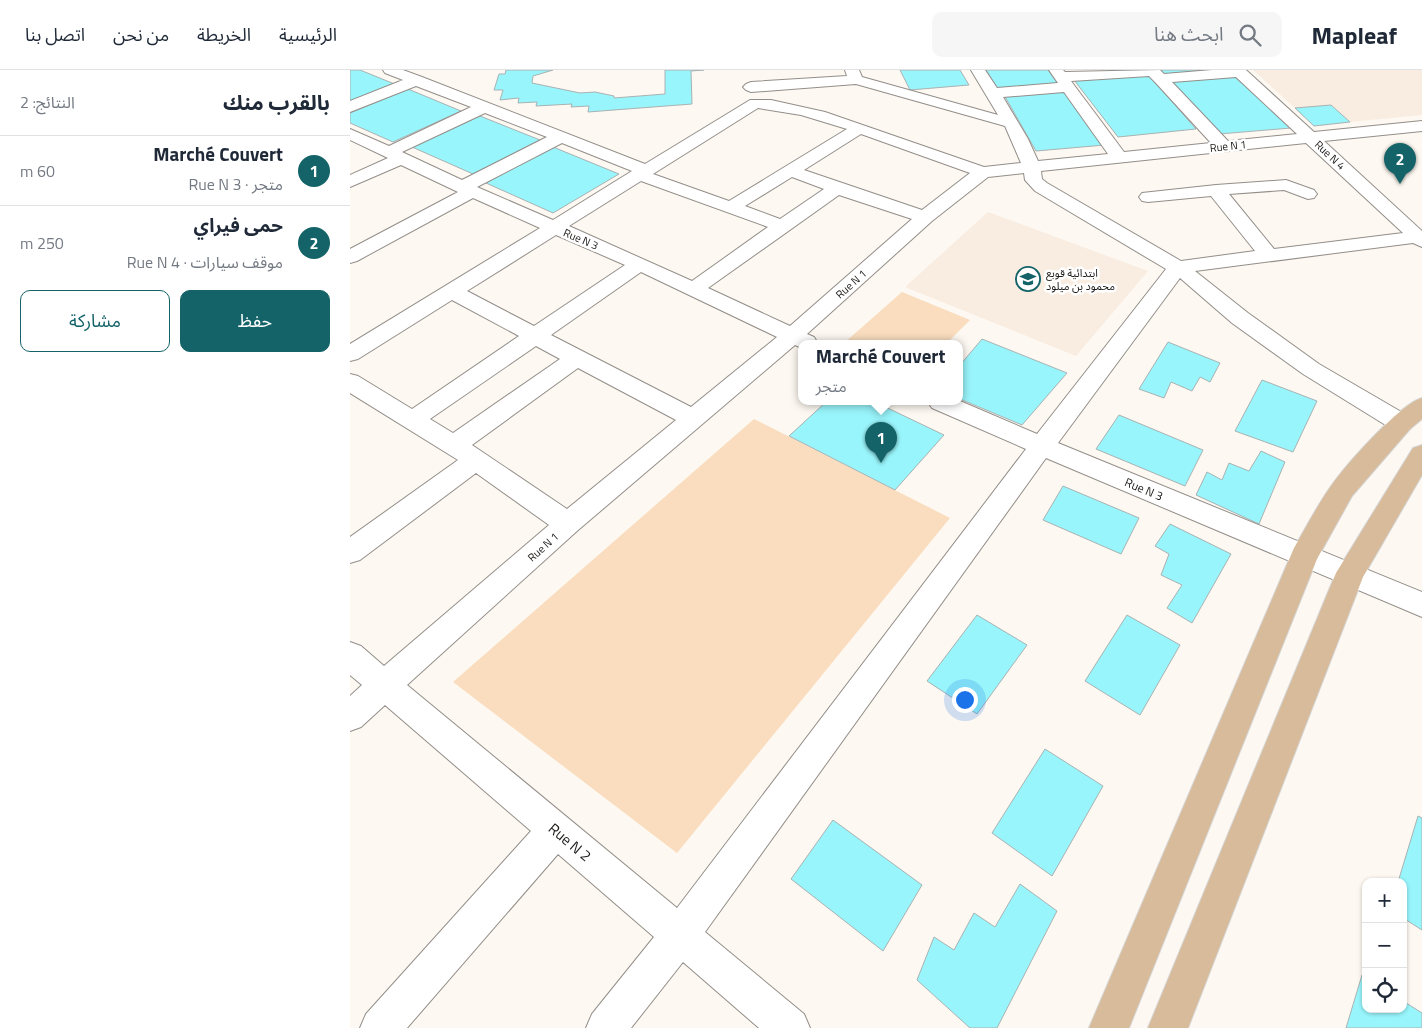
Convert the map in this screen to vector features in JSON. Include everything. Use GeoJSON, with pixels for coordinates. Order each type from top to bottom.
{"type":"FeatureCollection","features":[{"type":"Feature","properties":{"kind":"main road"},"geometry":{"type":"LineString","coordinates":[[1109,1028],[1304,556],[1344,489],[1412,414]]}},
{"type":"Feature","properties":{"kind":"main road"},"geometry":{"type":"LineString","coordinates":[[1168,1028],[1350,573],[1422,454]]}},
{"type":"Feature","properties":{"kind":"street"},"geometry":{"type":"LineString","coordinates":[[390,70],[561,137],[730,208],[782,226]]}},
{"type":"Feature","properties":{"kind":"street"},"geometry":{"type":"LineString","coordinates":[[748,70],[753,95]]}},
{"type":"Feature","properties":{"kind":"street"},"geometry":{"type":"LineString","coordinates":[[978,70],[1033,166],[1034,180],[1047,192],[1178,267],[1240,318],[1291,355],[1346,391],[1412,414]]}},
{"type":"Feature","properties":{"kind":"street"},"geometry":{"type":"LineString","coordinates":[[970,89],[990,90],[1062,78],[1238,71]]}},
{"type":"Feature","properties":{"kind":"street","name":"Rue N 4"},"geometry":{"type":"LineString","coordinates":[[1238,71],[1420,239]]}},
{"type":"Feature","properties":{"kind":"street"},"geometry":{"type":"LineString","coordinates":[[1155,73],[1223,146]]}},
{"type":"Feature","properties":{"kind":"street"},"geometry":{"type":"LineString","coordinates":[[350,354],[642,172],[753,95],[854,75],[900,92],[1010,123]]}},
{"type":"Feature","properties":{"kind":"street"},"geometry":{"type":"LineString","coordinates":[[895,77],[900,92]]}},
{"type":"Feature","properties":{"kind":"street"},"geometry":{"type":"LineString","coordinates":[[1062,78],[1119,158]]}},
{"type":"Feature","properties":{"kind":"street"},"geometry":{"type":"LineString","coordinates":[[350,107],[416,80]]}},
{"type":"Feature","properties":{"kind":"street"},"geometry":{"type":"LineString","coordinates":[[917,96],[952,91]]}},
{"type":"Feature","properties":{"kind":"street"},"geometry":{"type":"LineString","coordinates":[[753,95],[860,128],[984,172]]}},
{"type":"Feature","properties":{"kind":"street"},"geometry":{"type":"LineString","coordinates":[[350,182],[390,152],[484,107]]}},
{"type":"Feature","properties":{"kind":"street","name":"Rue N 1"},"geometry":{"type":"LineString","coordinates":[[801,340],[925,217],[984,172],[1422,126]]}},
{"type":"Feature","properties":{"kind":"street"},"geometry":{"type":"LineString","coordinates":[[730,208],[860,128]]}},
{"type":"Feature","properties":{"kind":"street","name":"Rue N 3"},"geometry":{"type":"LineString","coordinates":[[350,134],[468,189],[640,264],[801,340]]}},
{"type":"Feature","properties":{"kind":"street"},"geometry":{"type":"LineString","coordinates":[[350,257],[561,137]]}},
{"type":"Feature","properties":{"kind":"street"},"geometry":{"type":"LineString","coordinates":[[359,155],[390,152]]}},
{"type":"Feature","properties":{"kind":"street"},"geometry":{"type":"LineString","coordinates":[[790,171],[925,217]]}},
{"type":"Feature","properties":{"kind":"street"},"geometry":{"type":"LineString","coordinates":[[1148,198],[1216,190],[1286,185],[1308,194]]}},
{"type":"Feature","properties":{"kind":"street"},"geometry":{"type":"LineString","coordinates":[[694,289],[837,188]]}},
{"type":"Feature","properties":{"kind":"street"},"geometry":{"type":"LineString","coordinates":[[1216,190],[1269,256]]}},
{"type":"Feature","properties":{"kind":"street"},"geometry":{"type":"LineString","coordinates":[[606,1028],[680,935],[1041,446],[1178,267],[1420,239]]}},
{"type":"Feature","properties":{"kind":"street"},"geometry":{"type":"LineString","coordinates":[[411,421],[640,264]]}},
{"type":"Feature","properties":{"kind":"street"},"geometry":{"type":"LineString","coordinates":[[452,291],[692,418]]}},
{"type":"Feature","properties":{"kind":"street","name":"Rue N 1"},"geometry":{"type":"LineString","coordinates":[[350,716],[568,524],[692,418],[798,342]]}},
{"type":"Feature","properties":{"kind":"street"},"geometry":{"type":"LineString","coordinates":[[454,445],[578,357]]}},
{"type":"Feature","properties":{"kind":"street"},"geometry":{"type":"LineString","coordinates":[[350,382],[411,421],[454,445],[568,524]]}},
{"type":"Feature","properties":{"kind":"street","name":"Rue N 3"},"geometry":{"type":"LineString","coordinates":[[947,405],[1304,556],[1350,573],[1422,605]]}},
{"type":"Feature","properties":{"kind":"street"},"geometry":{"type":"LineString","coordinates":[[350,552],[475,461]]}},
{"type":"Feature","properties":{"kind":"street","name":"Rue N 2"},"geometry":{"type":"LineString","coordinates":[[350,656],[790,1028]]}},
{"type":"Feature","properties":{"kind":"street"},"geometry":{"type":"LineString","coordinates":[[380,1028],[556,830]]}},
{"type":"Feature","properties":{"kind":"shaded area"},"geometry":{"type":"Polygon","coordinates":[[[1253,70],[1422,70],[1422,115],[1350,122],[1331,105],[1295,108],[1253,70]]]}},
{"type":"Feature","properties":{"kind":"shaded area","name":"ابتدائية قوبع محمود بن ميلود"},"geometry":{"type":"Polygon","coordinates":[[[988,212],[1148,271],[1076,356],[905,287],[988,212]]]}},
{"type":"Feature","properties":{"kind":"shaded area"},"geometry":{"type":"Polygon","coordinates":[[[902,292],[970,320],[950,340],[848,340],[902,292]]]}},
{"type":"Feature","properties":{"kind":"shaded area"},"geometry":{"type":"Polygon","coordinates":[[[754,419],[950,518],[677,853],[453,682],[754,419]]]}},
{"type":"Feature","properties":{"kind":"building"},"geometry":{"type":"Polygon","coordinates":[[[350,70],[360,70],[397,85],[350,105],[350,70]]]}},
{"type":"Feature","properties":{"kind":"building"},"geometry":{"type":"Polygon","coordinates":[[[506,70],[553,70],[533,76],[532,83],[580,93],[595,92],[614,96],[614,98],[665,94],[665,70],[704,70],[691,71],[692,104],[588,112],[589,106],[571,107],[572,104],[536,106],[537,102],[518,103],[519,98],[500,100],[503,90],[494,90],[499,74],[505,74],[506,70]]]}},
{"type":"Feature","properties":{"kind":"building"},"geometry":{"type":"Polygon","coordinates":[[[900,70],[960,70],[969,85],[910,90],[900,70]]]}},
{"type":"Feature","properties":{"kind":"building"},"geometry":{"type":"Polygon","coordinates":[[[986,70],[1048,70],[1058,84],[998,89],[986,70]]]}},
{"type":"Feature","properties":{"kind":"building"},"geometry":{"type":"Polygon","coordinates":[[[1158,70],[1223,70],[1163,75],[1158,70]]]}},
{"type":"Feature","properties":{"kind":"building"},"geometry":{"type":"Polygon","coordinates":[[[1147,73],[1196,129],[1118,137],[1074,80],[1147,73]]]}},
{"type":"Feature","properties":{"kind":"building"},"geometry":{"type":"Polygon","coordinates":[[[1233,75],[1291,128],[1219,134],[1168,81],[1233,75]]]}},
{"type":"Feature","properties":{"kind":"building"},"geometry":{"type":"Polygon","coordinates":[[[408,89],[461,111],[393,142],[350,123],[350,113],[408,89]]]}},
{"type":"Feature","properties":{"kind":"building"},"geometry":{"type":"Polygon","coordinates":[[[1063,89],[1105,145],[1036,151],[1004,95],[1063,89]]]}},
{"type":"Feature","properties":{"kind":"building"},"geometry":{"type":"Polygon","coordinates":[[[1331,105],[1350,122],[1314,126],[1295,108],[1331,105]]]}},
{"type":"Feature","properties":{"kind":"building"},"geometry":{"type":"Polygon","coordinates":[[[480,116],[540,140],[473,174],[412,147],[480,116]]]}},
{"type":"Feature","properties":{"kind":"building"},"geometry":{"type":"Polygon","coordinates":[[[553,147],[619,174],[553,213],[486,183],[553,147]]]}},
{"type":"Feature","properties":{"kind":"building"},"geometry":{"type":"Polygon","coordinates":[[[982,339],[1067,373],[1022,425],[963,400],[963,361],[982,339]]]}},
{"type":"Feature","properties":{"kind":"building"},"geometry":{"type":"Polygon","coordinates":[[[1168,342],[1220,363],[1210,382],[1200,377],[1192,391],[1171,382],[1164,398],[1139,389],[1168,342]]]}},
{"type":"Feature","properties":{"kind":"building"},"geometry":{"type":"Polygon","coordinates":[[[1262,380],[1317,401],[1293,452],[1235,431],[1262,380]]]}},
{"type":"Feature","properties":{"kind":"building"},"geometry":{"type":"Polygon","coordinates":[[[823,405],[881,405],[944,435],[895,490],[789,436],[823,405]]]}},
{"type":"Feature","properties":{"kind":"building"},"geometry":{"type":"Polygon","coordinates":[[[1119,415],[1203,450],[1185,486],[1096,449],[1119,415]]]}},
{"type":"Feature","properties":{"kind":"building"},"geometry":{"type":"Polygon","coordinates":[[[1261,451],[1285,462],[1259,524],[1196,495],[1207,472],[1222,480],[1229,463],[1249,471],[1261,451]]]}},
{"type":"Feature","properties":{"kind":"building"},"geometry":{"type":"Polygon","coordinates":[[[1063,486],[1139,518],[1121,554],[1043,520],[1063,486]]]}},
{"type":"Feature","properties":{"kind":"building"},"geometry":{"type":"Polygon","coordinates":[[[1170,524],[1231,554],[1192,623],[1167,608],[1182,585],[1161,575],[1169,554],[1155,546],[1170,524]]]}},
{"type":"Feature","properties":{"kind":"building"},"geometry":{"type":"Polygon","coordinates":[[[977,615],[1027,645],[977,714],[927,681],[977,615]]]}},
{"type":"Feature","properties":{"kind":"building"},"geometry":{"type":"Polygon","coordinates":[[[1127,615],[1180,645],[1140,715],[1085,681],[1127,615]]]}},
{"type":"Feature","properties":{"kind":"building"},"geometry":{"type":"Polygon","coordinates":[[[1045,749],[1103,786],[1052,876],[992,833],[1045,749]]]}},
{"type":"Feature","properties":{"kind":"building"},"geometry":{"type":"Polygon","coordinates":[[[1418,816],[1422,818],[1422,930],[1407,921],[1407,878],[1399,878],[1418,816]]]}},
{"type":"Feature","properties":{"kind":"building"},"geometry":{"type":"Polygon","coordinates":[[[833,820],[922,885],[883,951],[791,879],[833,820]]]}},
{"type":"Feature","properties":{"kind":"building"},"geometry":{"type":"Polygon","coordinates":[[[1020,884],[1057,911],[997,1028],[970,1028],[917,980],[934,937],[954,950],[974,913],[995,927],[1020,884]]]}},
{"type":"Feature","properties":{"kind":"building"},"geometry":{"type":"Polygon","coordinates":[[[1362,975],[1362,1013],[1407,1013],[1407,1004],[1422,1013],[1422,1028],[1346,1028],[1362,975]]]}},
{"type":"Feature","properties":{"kind":"place","name":"حمى فيراي"},"geometry":{"type":"Point","coordinates":[1400,184]}},
{"type":"Feature","properties":{"kind":"place","name":"ابتدائية قوبع محمود بن ميلود"},"geometry":{"type":"Point","coordinates":[1028,279]}},
{"type":"Feature","properties":{"kind":"place","name":"Marché Couvert"},"geometry":{"type":"Point","coordinates":[881,463]}}]}
